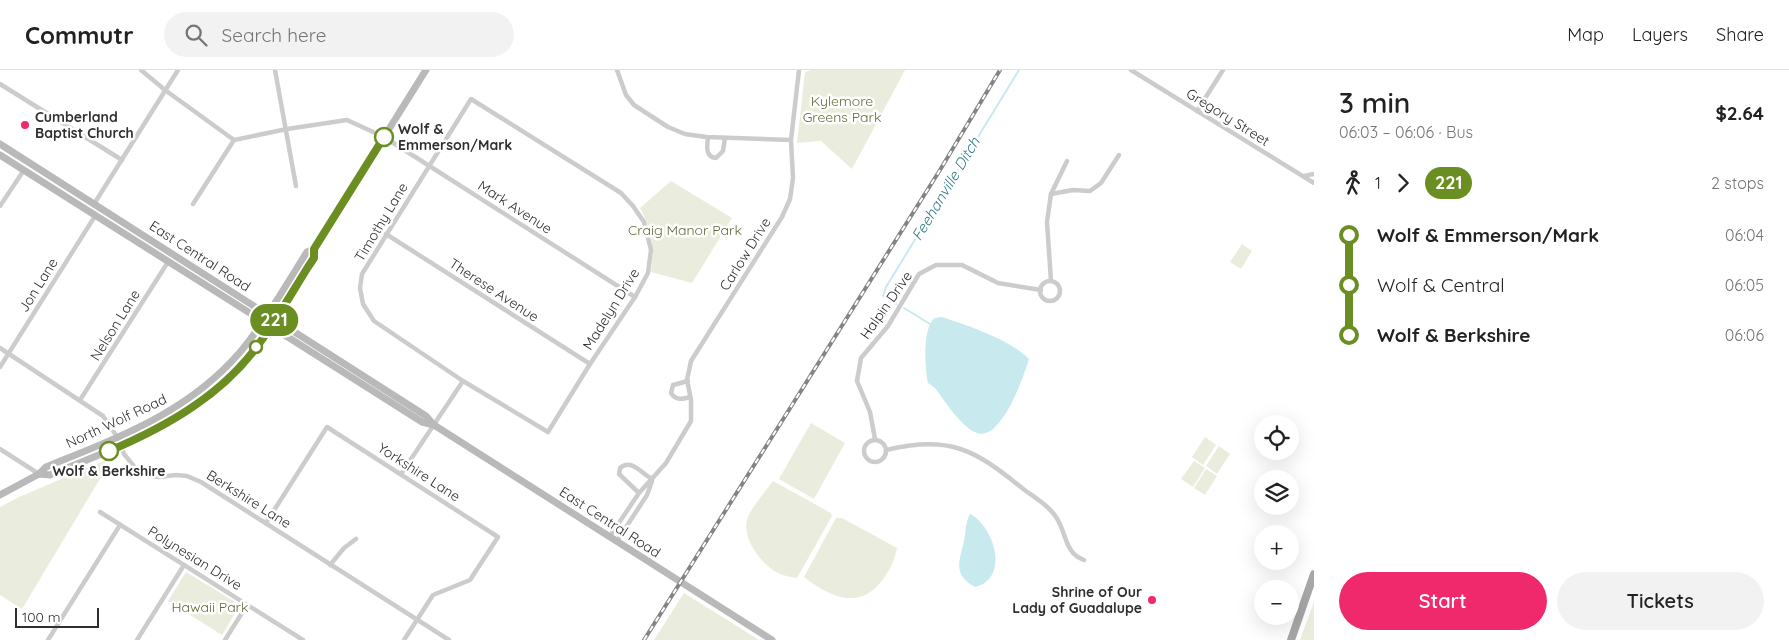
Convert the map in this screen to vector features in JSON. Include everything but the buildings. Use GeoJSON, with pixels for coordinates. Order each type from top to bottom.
{"type":"FeatureCollection","features":[{"type":"Feature","properties":{"kind":"main road","name":"North Wolf Road"},"geometry":{"type":"LineString","coordinates":[[39,474],[50,475],[122,445],[172,421],[206,398],[244,362],[270,327],[314,258],[314,249],[426,70]]}},
{"type":"Feature","properties":{"kind":"main road","name":"East Central Road"},"geometry":{"type":"LineString","coordinates":[[0,144],[426,416],[434,425],[772,640]]}},
{"type":"Feature","properties":{"kind":"main road","name":"East Central Road"},"geometry":{"type":"LineString","coordinates":[[0,155],[422,422],[434,425]]}},
{"type":"Feature","properties":{"kind":"main road","name":"North Wolf Road"},"geometry":{"type":"LineString","coordinates":[[0,496],[39,474],[46,467],[118,437],[167,413],[204,388],[233,360],[262,322],[306,252],[314,249]]}},
{"type":"Feature","properties":{"kind":"main road"},"geometry":{"type":"LineString","coordinates":[[1291,640],[1314,574]]}},
{"type":"Feature","properties":{"kind":"street"},"geometry":{"type":"LineString","coordinates":[[141,70],[165,90],[234,140],[193,204]]}},
{"type":"Feature","properties":{"kind":"street"},"geometry":{"type":"LineString","coordinates":[[94,204],[178,70]]}},
{"type":"Feature","properties":{"kind":"street"},"geometry":{"type":"LineString","coordinates":[[275,70],[296,186]]}},
{"type":"Feature","properties":{"kind":"street"},"geometry":{"type":"LineString","coordinates":[[617,70],[626,95],[634,105],[685,134],[760,140],[791,140]]}},
{"type":"Feature","properties":{"kind":"street","name":"Carlow Drive"},"geometry":{"type":"LineString","coordinates":[[610,536],[639,493],[666,463],[691,421],[688,381],[691,361],[782,216],[790,199],[793,178],[791,140],[798,70]]}},
{"type":"Feature","properties":{"kind":"street","name":"Gregory Street"},"geometry":{"type":"LineString","coordinates":[[1131,70],[1314,183]]}},
{"type":"Feature","properties":{"kind":"street"},"geometry":{"type":"LineString","coordinates":[[1197,111],[1223,70]]}},
{"type":"Feature","properties":{"kind":"street"},"geometry":{"type":"LineString","coordinates":[[0,84],[122,160]]}},
{"type":"Feature","properties":{"kind":"street","name":"Timothy Lane"},"geometry":{"type":"LineString","coordinates":[[471,99],[362,274],[360,288],[364,304],[374,321],[463,381],[548,432]]}},
{"type":"Feature","properties":{"kind":"street","name":"Madelyn Drive"},"geometry":{"type":"LineString","coordinates":[[471,99],[621,193],[644,222],[651,250],[648,273],[635,297],[590,364],[548,432]]}},
{"type":"Feature","properties":{"kind":"street","name":"Mark Avenue"},"geometry":{"type":"LineString","coordinates":[[234,140],[286,129],[346,120],[384,137],[635,297]]}},
{"type":"Feature","properties":{"kind":"street"},"geometry":{"type":"LineString","coordinates":[[708,137],[708,153],[713,158],[716,158],[723,151],[725,138]]}},
{"type":"Feature","properties":{"kind":"street"},"geometry":{"type":"LineString","coordinates":[[1051,194],[1073,190],[1090,191],[1101,183],[1119,155]]}},
{"type":"Feature","properties":{"kind":"street"},"geometry":{"type":"LineString","coordinates":[[1051,281],[1046,222],[1051,194],[1067,161]]}},
{"type":"Feature","properties":{"kind":"street"},"geometry":{"type":"LineString","coordinates":[[0,206],[24,170]]}},
{"type":"Feature","properties":{"kind":"street"},"geometry":{"type":"LineString","coordinates":[[1304,176],[1314,174]]}},
{"type":"Feature","properties":{"kind":"street","name":"Jon Lane"},"geometry":{"type":"LineString","coordinates":[[0,367],[95,216]]}},
{"type":"Feature","properties":{"kind":"street","name":"Therese Avenue"},"geometry":{"type":"LineString","coordinates":[[386,234],[590,364]]}},
{"type":"Feature","properties":{"kind":"street","name":"Nelson Lane"},"geometry":{"type":"LineString","coordinates":[[80,400],[168,262]]}},
{"type":"Feature","properties":{"kind":"street","name":"Halpin Drive"},"geometry":{"type":"LineString","coordinates":[[875,439],[870,412],[857,381],[861,358],[888,326],[919,274],[936,265],[962,265],[998,283],[1041,290]]}},
{"type":"Feature","properties":{"kind":"street"},"geometry":{"type":"LineString","coordinates":[[1051,281],[1059,287],[1060,293],[1057,298],[1052,300],[1042,296],[1041,290],[1044,284],[1051,281]]}},
{"type":"Feature","properties":{"kind":"street","name":"Berkshire Lane"},"geometry":{"type":"LineString","coordinates":[[0,348],[103,416],[118,437],[127,459],[138,470],[147,475],[159,477],[187,476],[200,482],[449,640]]}},
{"type":"Feature","properties":{"kind":"street"},"geometry":{"type":"LineString","coordinates":[[401,474],[463,381]]}},
{"type":"Feature","properties":{"kind":"street"},"geometry":{"type":"LineString","coordinates":[[688,381],[673,385],[671,394],[678,399],[690,397]]}},
{"type":"Feature","properties":{"kind":"street","name":"Yorkshire Lane"},"geometry":{"type":"LineString","coordinates":[[266,523],[328,427],[498,537],[470,580],[433,595],[417,619]]}},
{"type":"Feature","properties":{"kind":"street"},"geometry":{"type":"LineString","coordinates":[[875,439],[884,443],[886,454],[882,460],[875,462],[865,456],[864,449],[868,442],[875,439]]}},
{"type":"Feature","properties":{"kind":"street"},"geometry":{"type":"LineString","coordinates":[[886,450],[936,444],[954,446],[974,454],[1007,475],[1049,507],[1062,526],[1071,553],[1084,560]]}},
{"type":"Feature","properties":{"kind":"street"},"geometry":{"type":"LineString","coordinates":[[0,449],[39,474]]}},
{"type":"Feature","properties":{"kind":"street"},"geometry":{"type":"LineString","coordinates":[[639,493],[619,474],[620,468],[624,464],[630,464],[652,479]]}},
{"type":"Feature","properties":{"kind":"street","name":"Carlow Drive"},"geometry":{"type":"LineString","coordinates":[[618,542],[647,495],[652,479]]}},
{"type":"Feature","properties":{"kind":"street","name":"Polynesian Drive"},"geometry":{"type":"LineString","coordinates":[[100,512],[303,640]]}},
{"type":"Feature","properties":{"kind":"street"},"geometry":{"type":"LineString","coordinates":[[48,640],[120,525]]}},
{"type":"Feature","properties":{"kind":"street"},"geometry":{"type":"LineString","coordinates":[[330,565],[344,548],[356,539]]}},
{"type":"Feature","properties":{"kind":"street"},"geometry":{"type":"LineString","coordinates":[[136,640],[184,565]]}},
{"type":"Feature","properties":{"kind":"street"},"geometry":{"type":"LineString","coordinates":[[225,640],[247,605]]}},
{"type":"Feature","properties":{"kind":"street"},"geometry":{"type":"LineString","coordinates":[[404,640],[417,619]]}},
{"type":"Feature","properties":{"kind":"green space","name":"Kylemore Greens Park"},"geometry":{"type":"Polygon","coordinates":[[[812,70],[905,70],[852,169],[821,141],[797,143],[805,72],[812,70]]]}},
{"type":"Feature","properties":{"kind":"green space","name":"Craig Manor Park"},"geometry":{"type":"Polygon","coordinates":[[[671,181],[732,218],[692,283],[651,272],[653,255],[651,239],[647,223],[640,208],[671,181]]]}},
{"type":"Feature","properties":{"kind":"green space"},"geometry":{"type":"Polygon","coordinates":[[[1242,244],[1252,251],[1241,269],[1230,262],[1242,244]]]}},
{"type":"Feature","properties":{"kind":"green space"},"geometry":{"type":"Polygon","coordinates":[[[811,423],[845,443],[814,499],[779,479],[811,423]]]}},
{"type":"Feature","properties":{"kind":"green space"},"geometry":{"type":"Polygon","coordinates":[[[1205,437],[1216,445],[1203,465],[1192,457],[1205,437]]]}},
{"type":"Feature","properties":{"kind":"green space"},"geometry":{"type":"Polygon","coordinates":[[[1219,446],[1230,454],[1217,474],[1206,466],[1219,446]]]}},
{"type":"Feature","properties":{"kind":"green space"},"geometry":{"type":"Polygon","coordinates":[[[106,460],[104,472],[22,609],[0,595],[0,507],[106,460]]]}},
{"type":"Feature","properties":{"kind":"green space"},"geometry":{"type":"Polygon","coordinates":[[[1194,461],[1205,468],[1193,487],[1181,479],[1194,461]]]}},
{"type":"Feature","properties":{"kind":"green space"},"geometry":{"type":"Polygon","coordinates":[[[1206,469],[1217,476],[1205,495],[1194,488],[1206,469]]]}},
{"type":"Feature","properties":{"kind":"green space"},"geometry":{"type":"Polygon","coordinates":[[[773,481],[831,513],[832,516],[797,578],[778,573],[765,563],[749,541],[747,533],[746,525],[750,512],[773,481]]]}},
{"type":"Feature","properties":{"kind":"green space"},"geometry":{"type":"Polygon","coordinates":[[[836,518],[842,518],[897,548],[889,571],[871,592],[862,596],[852,598],[832,594],[804,577],[836,518]]]}},
{"type":"Feature","properties":{"kind":"green space","name":"Hawaii Park"},"geometry":{"type":"Polygon","coordinates":[[[186,572],[240,605],[222,635],[168,601],[186,572]]]}},
{"type":"Feature","properties":{"kind":"green space"},"geometry":{"type":"Polygon","coordinates":[[[684,593],[759,640],[654,640],[684,593]]]}},
{"type":"Feature","properties":{"kind":"green space"},"geometry":{"type":"Polygon","coordinates":[[[1314,602],[1314,640],[1300,640],[1314,602]]]}},
{"type":"Feature","properties":{"kind":"water"},"geometry":{"type":"Polygon","coordinates":[[[942,317],[1000,339],[1029,359],[1010,406],[995,428],[986,433],[977,433],[965,425],[935,388],[928,383],[925,359],[926,339],[931,323],[935,318],[942,317]]]}},
{"type":"Feature","properties":{"kind":"water"},"geometry":{"type":"Polygon","coordinates":[[[970,514],[986,530],[995,552],[995,564],[992,574],[986,582],[975,587],[963,578],[959,567],[966,524],[970,514]]]}},
{"type":"Feature","properties":{"kind":"waterway","name":"Feehanville Ditch"},"geometry":{"type":"LineString","coordinates":[[896,304],[883,296],[886,287],[1019,70]]}},
{"type":"Feature","properties":{"kind":"waterway","name":"Feehanville Ditch"},"geometry":{"type":"LineString","coordinates":[[904,308],[930,324]]}},
{"type":"Feature","properties":{"kind":"railway"},"geometry":{"type":"LineString","coordinates":[[644,640],[940,170],[1000,70]]}},
{"type":"Feature","properties":{"kind":"bus line","name":"221"},"geometry":{"type":"LineString","coordinates":[[109,451],[181,416],[214,392],[244,362],[261,341],[314,258],[314,249],[384,137]]}},
{"type":"Feature","properties":{"kind":"place","name":"Cumberland Baptist Church"},"geometry":{"type":"Point","coordinates":[25,125]}},
{"type":"Feature","properties":{"kind":"place","name":"Wolf & Emmerson/Mark"},"geometry":{"type":"Point","coordinates":[384,137]}},
{"type":"Feature","properties":{"kind":"place","name":"Wolf & Berkshire"},"geometry":{"type":"Point","coordinates":[109,451]}},
{"type":"Feature","properties":{"kind":"place","name":"Shrine of Our Lady of Guadalupe"},"geometry":{"type":"Point","coordinates":[1152,600]}}]}
